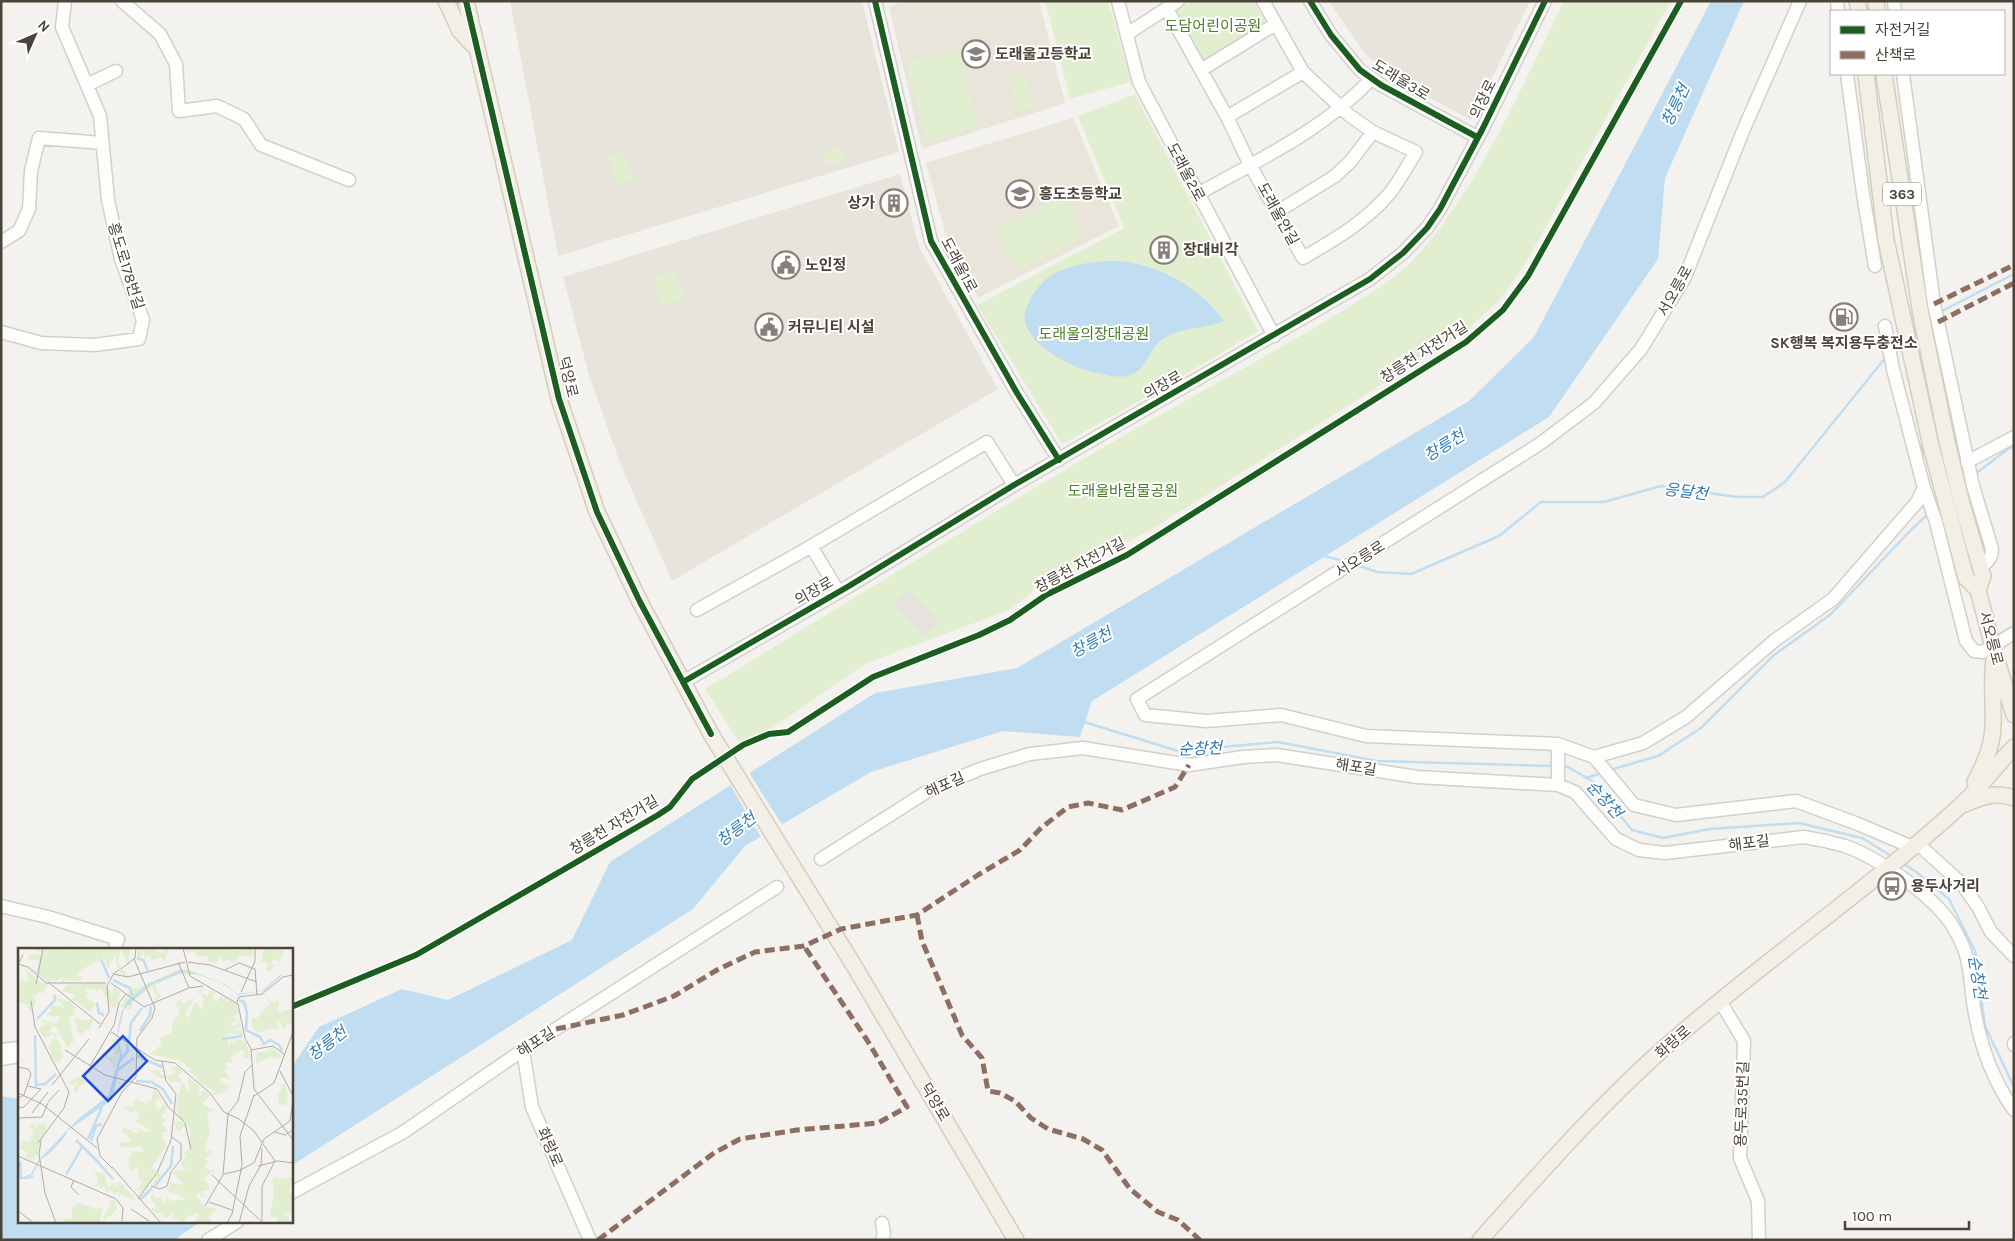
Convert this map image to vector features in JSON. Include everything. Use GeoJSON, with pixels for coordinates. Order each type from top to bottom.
{"type":"FeatureCollection","features":[{"type":"Feature","properties":{"kind":"main road"},"geometry":{"type":"LineString","coordinates":[[446,1],[460,31],[476,48]]}},
{"type":"Feature","properties":{"kind":"main road","name":"덕양로"},"geometry":{"type":"LineString","coordinates":[[466,1],[562,408],[597,512],[640,602],[711,734],[853,964],[1016,1240]]}},
{"type":"Feature","properties":{"kind":"main road","name":"서오릉로"},"geometry":{"type":"LineString","coordinates":[[1866,75],[1886,240],[1910,350],[1947,507],[1966,578],[1978,590],[2014,715]]}},
{"type":"Feature","properties":{"kind":"main road","name":"363"},"geometry":{"type":"LineString","coordinates":[[1884,75],[1931,315]]}},
{"type":"Feature","properties":{"kind":"main road","name":"서오릉로"},"geometry":{"type":"LineString","coordinates":[[1931,315],[1927,341],[1956,480],[1983,576],[1978,590]]}},
{"type":"Feature","properties":{"kind":"main road"},"geometry":{"type":"LineString","coordinates":[[1994,650],[2014,671]]}},
{"type":"Feature","properties":{"kind":"main road"},"geometry":{"type":"LineString","coordinates":[[1959,806],[1980,773],[1992,738],[1991,679],[1994,650]]}},
{"type":"Feature","properties":{"kind":"main road","name":"화랑로"},"geometry":{"type":"LineString","coordinates":[[1480,1240],[1580,1129],[1662,1050],[1720,1001],[1903,855],[1959,806],[2014,747]]}},
{"type":"Feature","properties":{"kind":"main road"},"geometry":{"type":"LineString","coordinates":[[1959,806],[1980,797],[1998,794],[2014,798]]}},
{"type":"Feature","properties":{"kind":"street","name":"흥도로178번길"},"geometry":{"type":"LineString","coordinates":[[1,332],[41,342],[94,345],[139,340],[143,320],[121,259],[108,200],[100,116],[62,27],[65,1]]}},
{"type":"Feature","properties":{"kind":"street"},"geometry":{"type":"LineString","coordinates":[[122,1],[160,34],[176,64],[179,110],[217,106],[244,119],[261,145],[348,180]]}},
{"type":"Feature","properties":{"kind":"street","name":"도래울1로"},"geometry":{"type":"LineString","coordinates":[[876,1],[931,241],[1017,393],[1059,460]]}},
{"type":"Feature","properties":{"kind":"street","name":"도래울2로"},"geometry":{"type":"LineString","coordinates":[[1118,1],[1139,82],[1274,336]]}},
{"type":"Feature","properties":{"kind":"street"},"geometry":{"type":"LineString","coordinates":[[1127,34],[1178,1]]}},
{"type":"Feature","properties":{"kind":"street","name":"도래울안길"},"geometry":{"type":"LineString","coordinates":[[1167,9],[1227,116],[1250,165],[1302,258],[1345,234],[1361,220],[1390,193],[1416,152],[1373,132],[1341,107],[1302,72],[1274,25],[1263,1]]}},
{"type":"Feature","properties":{"kind":"street","name":"도래울3로"},"geometry":{"type":"LineString","coordinates":[[1310,1],[1343,51],[1371,79],[1477,137]]}},
{"type":"Feature","properties":{"kind":"street","name":"의장로"},"geometry":{"type":"LineString","coordinates":[[683,682],[1014,485],[1370,280],[1404,253],[1427,228],[1440,209],[1545,1]]}},
{"type":"Feature","properties":{"kind":"street","name":"서오릉로"},"geometry":{"type":"LineString","coordinates":[[1596,758],[1558,748],[1366,736],[1281,715],[1206,721],[1145,715],[1137,699],[1542,443],[1594,403],[1641,349],[1686,277],[1723,178],[1800,1]]}},
{"type":"Feature","properties":{"kind":"street"},"geometry":{"type":"LineString","coordinates":[[1201,70],[1274,25]]}},
{"type":"Feature","properties":{"kind":"street"},"geometry":{"type":"LineString","coordinates":[[87,85],[116,71]]}},
{"type":"Feature","properties":{"kind":"street"},"geometry":{"type":"LineString","coordinates":[[1227,116],[1302,72]]}},
{"type":"Feature","properties":{"kind":"street"},"geometry":{"type":"LineString","coordinates":[[1847,75],[1875,266]]}},
{"type":"Feature","properties":{"kind":"street"},"geometry":{"type":"LineString","coordinates":[[1904,75],[1931,315],[1959,438],[1992,550],[1992,556],[1989,561],[1980,567]]}},
{"type":"Feature","properties":{"kind":"street","name":"도래울안길"},"geometry":{"type":"LineString","coordinates":[[1198,194],[1293,141],[1341,107],[1371,79]]}},
{"type":"Feature","properties":{"kind":"street"},"geometry":{"type":"LineString","coordinates":[[1277,212],[1335,176],[1350,162],[1373,132]]}},
{"type":"Feature","properties":{"kind":"street"},"geometry":{"type":"LineString","coordinates":[[1,242],[19,230],[29,209],[30,171],[39,138],[102,144]]}},
{"type":"Feature","properties":{"kind":"street"},"geometry":{"type":"LineString","coordinates":[[1885,326],[1893,369],[1918,451],[1927,494],[1936,522],[1966,641],[1974,651],[1983,652],[1994,650],[2014,633]]}},
{"type":"Feature","properties":{"kind":"street"},"geometry":{"type":"LineString","coordinates":[[1968,465],[2014,437]]}},
{"type":"Feature","properties":{"kind":"street"},"geometry":{"type":"LineString","coordinates":[[697,610],[811,546],[987,442],[1014,485]]}},
{"type":"Feature","properties":{"kind":"street"},"geometry":{"type":"LineString","coordinates":[[1927,494],[1917,502],[1833,599],[1774,641],[1686,717],[1642,743],[1596,758],[1634,805],[1676,815],[1796,801],[1858,824],[1903,855],[1962,884],[1978,907],[1991,932],[2014,956]]}},
{"type":"Feature","properties":{"kind":"street","name":"의장로"},"geometry":{"type":"LineString","coordinates":[[811,546],[838,591]]}},
{"type":"Feature","properties":{"kind":"street","name":"해포길"},"geometry":{"type":"LineString","coordinates":[[822,860],[928,790],[980,769],[1030,754],[1083,748],[1189,765],[1243,757],[1276,755],[1417,777],[1558,782],[1575,792],[1616,839],[1639,850],[1665,853],[1804,837],[1845,846],[1903,855]]}},
{"type":"Feature","properties":{"kind":"street"},"geometry":{"type":"LineString","coordinates":[[1558,748],[1558,782]]}},
{"type":"Feature","properties":{"kind":"street"},"geometry":{"type":"LineString","coordinates":[[1903,855],[1925,895],[1948,919],[1966,955],[1982,1047],[2002,1093],[2014,1110]]}},
{"type":"Feature","properties":{"kind":"street","name":"해포길"},"geometry":{"type":"LineString","coordinates":[[292,1192],[402,1133],[523,1050],[777,887]]}},
{"type":"Feature","properties":{"kind":"street"},"geometry":{"type":"LineString","coordinates":[[1,906],[48,917],[118,939],[115,948]]}},
{"type":"Feature","properties":{"kind":"street","name":"용두로35번길"},"geometry":{"type":"LineString","coordinates":[[1720,1001],[1744,1041],[1740,1158],[1758,1201],[1759,1240]]}},
{"type":"Feature","properties":{"kind":"street"},"geometry":{"type":"LineString","coordinates":[[1,1050],[18,1048]]}},
{"type":"Feature","properties":{"kind":"street","name":"화랑로"},"geometry":{"type":"LineString","coordinates":[[523,1050],[532,1107],[590,1240]]}},
{"type":"Feature","properties":{"kind":"street"},"geometry":{"type":"LineString","coordinates":[[1,1059],[18,1056]]}},
{"type":"Feature","properties":{"kind":"street"},"geometry":{"type":"LineString","coordinates":[[882,1223],[884,1233],[882,1240]]}},
{"type":"Feature","properties":{"kind":"street"},"geometry":{"type":"LineString","coordinates":[[208,1240],[234,1224]]}},
{"type":"Feature","properties":{"kind":"shaded area"},"geometry":{"type":"Polygon","coordinates":[[[510,1],[862,1],[899,152],[558,256],[510,1]]]}},
{"type":"Feature","properties":{"kind":"shaded area","name":"도래울고등학교"},"geometry":{"type":"Polygon","coordinates":[[[909,1],[1039,1],[1065,103],[922,149],[889,6],[909,1]]]}},
{"type":"Feature","properties":{"kind":"shaded area"},"geometry":{"type":"Polygon","coordinates":[[[1329,1],[1530,1],[1471,120],[1397,80],[1379,67],[1364,53],[1329,1]]]}},
{"type":"Feature","properties":{"kind":"shaded area","name":"흥도초등학교"},"geometry":{"type":"Polygon","coordinates":[[[1073,118],[1119,226],[978,298],[945,232],[926,163],[1073,118]]]}},
{"type":"Feature","properties":{"kind":"shaded area"},"geometry":{"type":"Polygon","coordinates":[[[900,174],[919,247],[998,389],[672,581],[620,463],[589,375],[563,277],[900,174]]]}},
{"type":"Feature","properties":{"kind":"shaded area"},"geometry":{"type":"Polygon","coordinates":[[[908,590],[939,622],[925,637],[893,604],[908,590]]]}},
{"type":"Feature","properties":{"kind":"green space"},"geometry":{"type":"Polygon","coordinates":[[[1045,1],[1108,1],[1131,82],[1070,99],[1045,1]]]}},
{"type":"Feature","properties":{"kind":"green space","name":"도담어린이공원"},"geometry":{"type":"Polygon","coordinates":[[[1192,1],[1253,1],[1266,23],[1203,60],[1177,11],[1192,1]]]}},
{"type":"Feature","properties":{"kind":"green space","name":"도래울바람물공원"},"geometry":{"type":"Polygon","coordinates":[[[1564,1],[1671,1],[1524,266],[1498,302],[1463,333],[1149,531],[1049,579],[1009,610],[867,663],[743,748],[705,689],[1082,460],[1329,319],[1373,292],[1404,269],[1436,233],[1478,171],[1515,102],[1564,1]]]}},
{"type":"Feature","properties":{"kind":"green space"},"geometry":{"type":"Polygon","coordinates":[[[959,48],[979,126],[926,144],[907,62],[959,48]]]}},
{"type":"Feature","properties":{"kind":"green space"},"geometry":{"type":"Polygon","coordinates":[[[1026,74],[1034,107],[1017,111],[1009,78],[1026,74]]]}},
{"type":"Feature","properties":{"kind":"green space","name":"도래울의장대공원"},"geometry":{"type":"Polygon","coordinates":[[[1135,94],[1258,331],[1154,393],[1062,444],[977,305],[1124,228],[1078,116],[1135,94]]]}},
{"type":"Feature","properties":{"kind":"green space"},"geometry":{"type":"Polygon","coordinates":[[[840,147],[846,159],[828,166],[823,154],[840,147]]]}},
{"type":"Feature","properties":{"kind":"green space"},"geometry":{"type":"Polygon","coordinates":[[[624,151],[634,179],[617,185],[607,156],[624,151]]]}},
{"type":"Feature","properties":{"kind":"green space"},"geometry":{"type":"Polygon","coordinates":[[[1065,196],[1080,225],[1079,239],[1017,271],[996,230],[1065,196]]]}},
{"type":"Feature","properties":{"kind":"green space"},"geometry":{"type":"Polygon","coordinates":[[[675,269],[684,298],[662,306],[652,278],[675,269]]]}},
{"type":"Feature","properties":{"kind":"water","name":"창릉천"},"geometry":{"type":"Polygon","coordinates":[[[1711,1],[1744,1],[1665,178],[1658,259],[1549,417],[1092,701],[1080,737],[1003,731],[871,772],[745,846],[693,909],[292,1165],[292,1067],[319,1027],[402,989],[448,1000],[572,940],[610,862],[875,693],[1017,668],[1469,401],[1534,337],[1711,1]]]}},
{"type":"Feature","properties":{"kind":"water"},"geometry":{"type":"Polygon","coordinates":[[[1105,261],[1145,266],[1171,276],[1195,291],[1216,310],[1224,321],[1183,330],[1167,336],[1156,345],[1138,370],[1127,376],[1112,376],[1087,371],[1062,360],[1039,344],[1031,334],[1026,323],[1026,308],[1036,290],[1050,276],[1072,266],[1105,261]]]}},
{"type":"Feature","properties":{"kind":"water"},"geometry":{"type":"Polygon","coordinates":[[[1,1096],[18,1099],[18,1224],[198,1224],[179,1236],[177,1240],[1,1240],[1,1096]]]}},
{"type":"Feature","properties":{"kind":"pier"},"geometry":{"type":"Polygon","coordinates":[[[748,771],[783,826],[762,839],[729,783],[748,771]]]}},
{"type":"Feature","properties":{"kind":"waterway","name":"응달천"},"geometry":{"type":"LineString","coordinates":[[1940,312],[2014,274]]}},
{"type":"Feature","properties":{"kind":"waterway","name":"응달천"},"geometry":{"type":"LineString","coordinates":[[1893,350],[1902,342]]}},
{"type":"Feature","properties":{"kind":"waterway","name":"응달천"},"geometry":{"type":"LineString","coordinates":[[1357,565],[1377,572],[1411,574],[1499,536],[1541,502],[1604,502],[1661,486],[1737,497],[1763,497],[1785,482],[1886,357]]}},
{"type":"Feature","properties":{"kind":"waterway"},"geometry":{"type":"LineString","coordinates":[[1974,475],[2008,449],[2014,447]]}},
{"type":"Feature","properties":{"kind":"waterway"},"geometry":{"type":"LineString","coordinates":[[1610,770],[1658,756],[1701,728],[1774,655],[1830,615],[1928,514]]}},
{"type":"Feature","properties":{"kind":"waterway","name":"응달천"},"geometry":{"type":"LineString","coordinates":[[1323,556],[1345,561]]}},
{"type":"Feature","properties":{"kind":"waterway","name":"순창천"},"geometry":{"type":"LineString","coordinates":[[1081,721],[1178,751],[1278,742],[1377,761],[1554,766]]}},
{"type":"Feature","properties":{"kind":"waterway","name":"순창천"},"geometry":{"type":"LineString","coordinates":[[1562,767],[1568,767],[1592,781],[1632,830],[1663,838],[1710,829],[1799,823],[1862,838],[1893,857]]}},
{"type":"Feature","properties":{"kind":"waterway"},"geometry":{"type":"LineString","coordinates":[[1586,778],[1602,773]]}},
{"type":"Feature","properties":{"kind":"waterway","name":"순창천"},"geometry":{"type":"LineString","coordinates":[[1902,863],[1915,871],[1949,899],[1975,951],[1985,1026],[2014,1087]]}},
{"type":"Feature","properties":{"kind":"tunnel"},"geometry":{"type":"LineString","coordinates":[[1921,450],[1956,438]]}},
{"type":"Feature","properties":{"kind":"marked path"},"geometry":{"type":"LineString","coordinates":[[1934,304],[2014,265]]}},
{"type":"Feature","properties":{"kind":"marked path"},"geometry":{"type":"LineString","coordinates":[[1938,322],[2014,283]]}},
{"type":"Feature","properties":{"kind":"marked path"},"geometry":{"type":"LineString","coordinates":[[556,1029],[623,1015],[674,996],[717,970],[755,952],[804,946],[841,929],[917,915],[1020,850],[1041,828],[1068,807],[1088,803],[1122,810],[1175,787],[1189,765]]}},
{"type":"Feature","properties":{"kind":"marked path"},"geometry":{"type":"LineString","coordinates":[[917,915],[922,941],[962,1035],[982,1058],[988,1091],[1000,1093],[1015,1101],[1031,1118],[1048,1129],[1083,1139],[1102,1150],[1130,1189],[1158,1212],[1178,1220],[1200,1240]]}},
{"type":"Feature","properties":{"kind":"marked path"},"geometry":{"type":"LineString","coordinates":[[598,1240],[714,1153],[740,1139],[797,1130],[878,1123],[907,1107],[867,1040],[804,946]]}},
{"type":"Feature","properties":{"kind":"cycle path"},"geometry":{"type":"LineString","coordinates":[[466,1],[559,399],[597,512],[640,602],[711,734]]}},
{"type":"Feature","properties":{"kind":"cycle path"},"geometry":{"type":"LineString","coordinates":[[875,1],[931,241],[1017,393],[1059,460]]}},
{"type":"Feature","properties":{"kind":"cycle path"},"geometry":{"type":"LineString","coordinates":[[1310,1],[1331,35],[1360,70],[1381,85],[1477,137]]}},
{"type":"Feature","properties":{"kind":"cycle path"},"geometry":{"type":"LineString","coordinates":[[683,682],[849,586],[1014,485],[1370,279],[1403,253],[1427,228],[1440,209],[1483,128],[1545,1]]}},
{"type":"Feature","properties":{"kind":"cycle path","name":"창릉천 자전거길"},"geometry":{"type":"LineString","coordinates":[[292,1007],[416,955],[658,815],[670,807],[692,779],[743,745],[769,734],[788,732],[873,677],[979,635],[1010,620],[1046,595],[1127,555],[1466,342],[1503,310],[1528,276],[1681,1]]}},
{"type":"Feature","properties":{"kind":"place","name":"도래울고등학교"},"geometry":{"type":"Point","coordinates":[976,54]}},
{"type":"Feature","properties":{"kind":"place","name":"흥도초등학교"},"geometry":{"type":"Point","coordinates":[1020,194]}},
{"type":"Feature","properties":{"kind":"place","name":"상가"},"geometry":{"type":"Point","coordinates":[894,203]}},
{"type":"Feature","properties":{"kind":"place","name":"장대비각"},"geometry":{"type":"Point","coordinates":[1164,250]}},
{"type":"Feature","properties":{"kind":"place","name":"노인정"},"geometry":{"type":"Point","coordinates":[786,265]}},
{"type":"Feature","properties":{"kind":"place","name":"SK행복 복지용두충전소"},"geometry":{"type":"Point","coordinates":[1844,317]}},
{"type":"Feature","properties":{"kind":"place","name":"커뮤니티 시설"},"geometry":{"type":"Point","coordinates":[769,327]}},
{"type":"Feature","properties":{"kind":"place","name":"용두사거리"},"geometry":{"type":"Point","coordinates":[1892,886]}}]}
